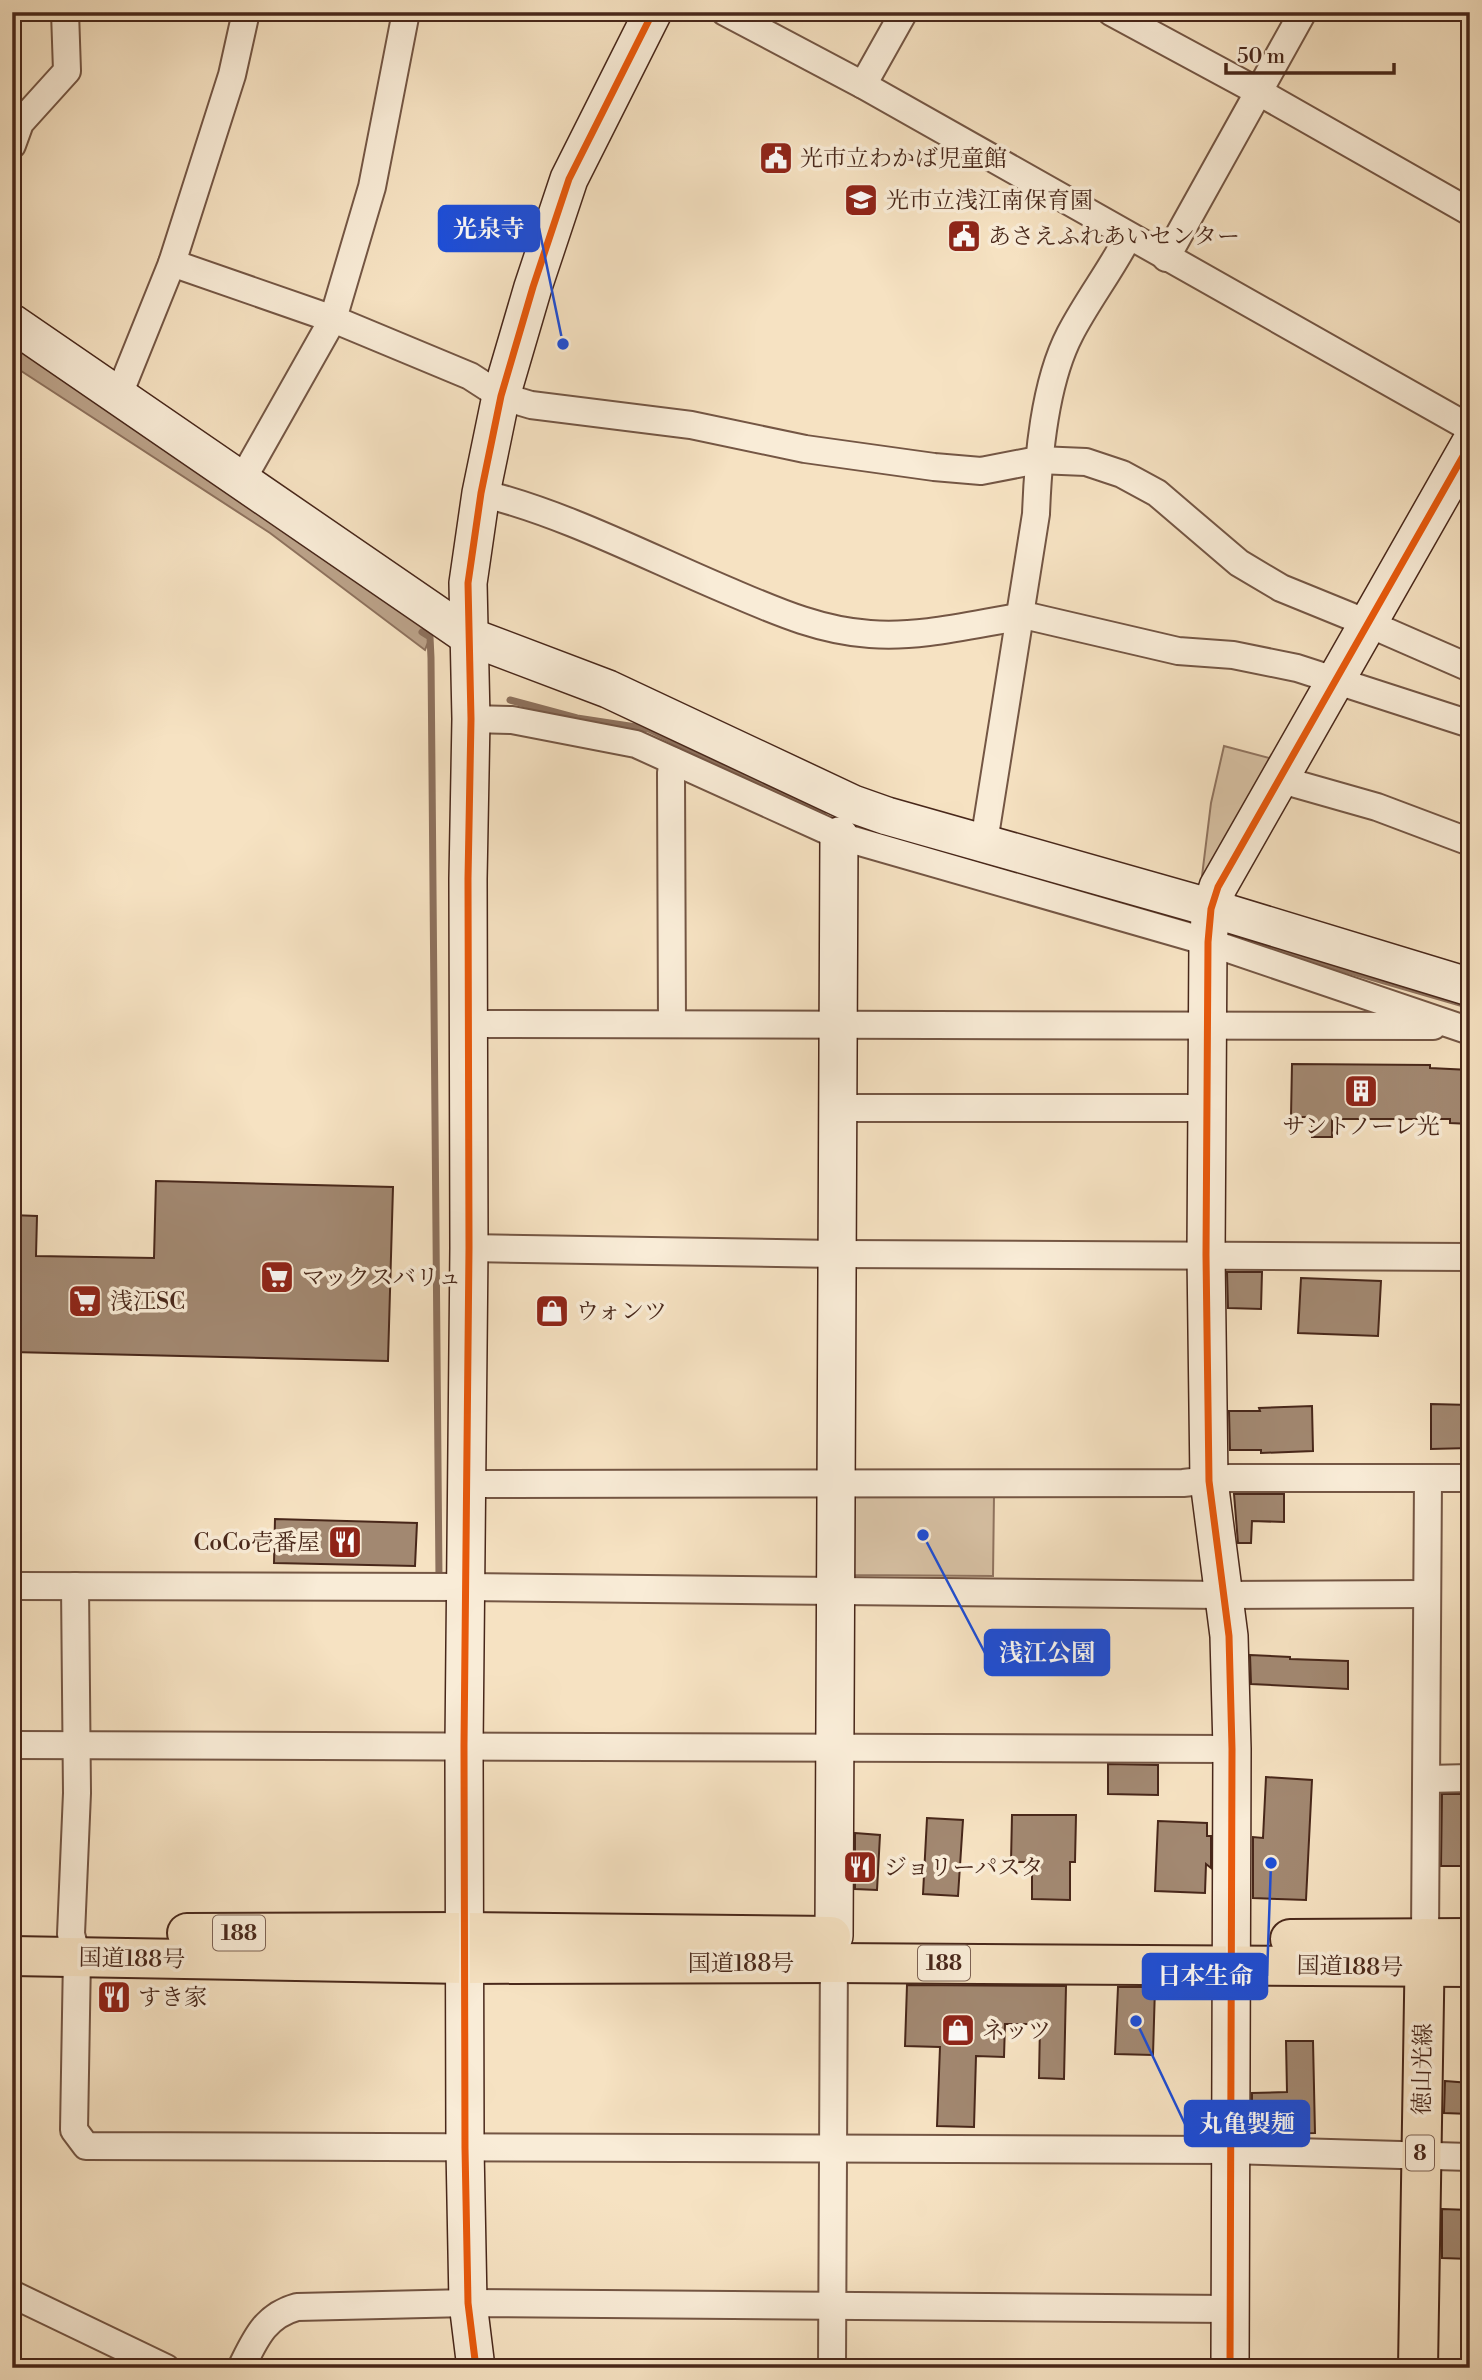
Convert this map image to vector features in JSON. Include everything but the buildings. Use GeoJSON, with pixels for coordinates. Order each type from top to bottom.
{"type":"FeatureCollection","features":[{"type":"Feature","properties":{"kind":"main road","name":"国道188号"},"geometry":{"type":"LineString","coordinates":[[12,1934],[74,1945],[1231,1952],[1424,1952],[1470,1938]]}},
{"type":"Feature","properties":{"kind":"main road","name":"国道188号"},"geometry":{"type":"LineString","coordinates":[[12,1956],[74,1945]]}},
{"type":"Feature","properties":{"kind":"main road","name":"国道188号"},"geometry":{"type":"LineString","coordinates":[[1424,1952],[1470,1967]]}},
{"type":"Feature","properties":{"kind":"main road","name":"徳山光線"},"geometry":{"type":"LineString","coordinates":[[1418,2368],[1424,1952]]}},
{"type":"Feature","properties":{"kind":"street"},"geometry":{"type":"LineString","coordinates":[[12,145],[20,123],[67,71],[65,12]]}},
{"type":"Feature","properties":{"kind":"street"},"geometry":{"type":"LineString","coordinates":[[115,394],[124,382],[172,264],[232,75],[246,12]]}},
{"type":"Feature","properties":{"kind":"street"},"geometry":{"type":"LineString","coordinates":[[242,480],[333,319],[372,187],[406,12]]}},
{"type":"Feature","properties":{"kind":"street"},"geometry":{"type":"LineString","coordinates":[[476,2368],[468,2304],[465,2148],[464,1746],[471,719],[468,583],[481,493],[501,396],[533,287],[569,179],[653,12]]}},
{"type":"Feature","properties":{"kind":"street"},"geometry":{"type":"LineString","coordinates":[[725,12],[863,85],[1470,428]]}},
{"type":"Feature","properties":{"kind":"street"},"geometry":{"type":"LineString","coordinates":[[863,85],[904,12]]}},
{"type":"Feature","properties":{"kind":"street"},"geometry":{"type":"LineString","coordinates":[[1111,12],[1259,92],[1470,212]]}},
{"type":"Feature","properties":{"kind":"street"},"geometry":{"type":"LineString","coordinates":[[1166,258],[1303,12]]}},
{"type":"Feature","properties":{"kind":"street"},"geometry":{"type":"LineString","coordinates":[[984,842],[1035,514],[1038,460],[1056,370],[1070,335],[1128,237]]}},
{"type":"Feature","properties":{"kind":"street"},"geometry":{"type":"LineString","coordinates":[[172,264],[333,319],[470,376],[501,396],[531,405],[691,425],[805,449],[934,467],[981,471],[1038,460],[1086,462],[1122,474],[1157,493],[1239,563],[1281,588],[1367,622],[1470,668]]}},
{"type":"Feature","properties":{"kind":"street"},"geometry":{"type":"LineString","coordinates":[[12,323],[468,636],[608,689],[846,820],[887,816],[984,842],[1210,926],[1461,1029]]}},
{"type":"Feature","properties":{"kind":"street"},"geometry":{"type":"LineString","coordinates":[[1230,2368],[1232,1749],[1229,1636],[1209,1481],[1206,1255],[1210,926],[1217,887],[1470,444]]}},
{"type":"Feature","properties":{"kind":"street"},"geometry":{"type":"LineString","coordinates":[[481,493],[542,510],[664,565],[803,622],[869,635],[923,633],[1032,617],[1178,652],[1233,655],[1297,668],[1470,724]]}},
{"type":"Feature","properties":{"kind":"street"},"geometry":{"type":"LineString","coordinates":[[471,719],[512,720],[636,744],[673,761],[846,820],[1210,926],[1470,987]]}},
{"type":"Feature","properties":{"kind":"street"},"geometry":{"type":"LineString","coordinates":[[672,1024],[673,761]]}},
{"type":"Feature","properties":{"kind":"street"},"geometry":{"type":"LineString","coordinates":[[1281,777],[1296,784],[1377,807],[1470,842]]}},
{"type":"Feature","properties":{"kind":"street"},"geometry":{"type":"LineString","coordinates":[[832,2368],[838,1026],[846,820]]}},
{"type":"Feature","properties":{"kind":"street"},"geometry":{"type":"LineString","coordinates":[[469,1024],[1461,1029]]}},
{"type":"Feature","properties":{"kind":"street"},"geometry":{"type":"LineString","coordinates":[[838,1108],[1208,1108]]}},
{"type":"Feature","properties":{"kind":"street"},"geometry":{"type":"LineString","coordinates":[[469,1248],[837,1254],[1470,1257]]}},
{"type":"Feature","properties":{"kind":"street"},"geometry":{"type":"LineString","coordinates":[[466,1484],[1183,1483],[1230,1479],[1470,1478]]}},
{"type":"Feature","properties":{"kind":"street"},"geometry":{"type":"LineString","coordinates":[[1424,1952],[1428,1479]]}},
{"type":"Feature","properties":{"kind":"street"},"geometry":{"type":"LineString","coordinates":[[12,1586],[466,1587],[1222,1595],[1426,1594]]}},
{"type":"Feature","properties":{"kind":"street"},"geometry":{"type":"LineString","coordinates":[[75,1586],[74,2130],[86,2146],[1229,2150],[1470,2157]]}},
{"type":"Feature","properties":{"kind":"street"},"geometry":{"type":"LineString","coordinates":[[12,1745],[1232,1749]]}},
{"type":"Feature","properties":{"kind":"street"},"geometry":{"type":"LineString","coordinates":[[1427,1779],[1470,1778]]}},
{"type":"Feature","properties":{"kind":"street"},"geometry":{"type":"LineString","coordinates":[[12,2294],[166,2368]]}},
{"type":"Feature","properties":{"kind":"street"},"geometry":{"type":"LineString","coordinates":[[241,2368],[260,2330],[286,2310],[297,2307],[468,2304],[1230,2309]]}},
{"type":"Feature","properties":{"kind":"shaded area"},"geometry":{"type":"Polygon","coordinates":[[[12,343],[426,628],[430,637],[425,650],[270,533],[12,365],[12,343]]]}},
{"type":"Feature","properties":{"kind":"shaded area"},"geometry":{"type":"Polygon","coordinates":[[[1224,746],[1273,759],[1208,878],[1202,876],[1211,803],[1224,746]]]}},
{"type":"Feature","properties":{"kind":"shaded area"},"geometry":{"type":"Polygon","coordinates":[[[853,1491],[994,1495],[993,1576],[851,1575],[853,1491]]]}},
{"type":"Feature","properties":{"kind":"waterway"},"geometry":{"type":"LineString","coordinates":[[422,632],[430,637],[431,658],[439,1579]]}},
{"type":"Feature","properties":{"kind":"waterway"},"geometry":{"type":"LineString","coordinates":[[510,700],[577,718],[649,729],[823,815]]}},
{"type":"Feature","properties":{"kind":"waterway"},"geometry":{"type":"LineString","coordinates":[[868,829],[885,834]]}},
{"type":"Feature","properties":{"kind":"waterway"},"geometry":{"type":"LineString","coordinates":[[930,847],[1182,920]]}},
{"type":"Feature","properties":{"kind":"waterway"},"geometry":{"type":"LineString","coordinates":[[1236,938],[1470,1006]]}},
{"type":"Feature","properties":{"kind":"cycle path"},"geometry":{"type":"LineString","coordinates":[[476,2368],[468,2303],[465,2148],[464,1746],[471,719],[468,583],[481,493],[501,396],[533,287],[569,179],[653,12]]}},
{"type":"Feature","properties":{"kind":"cycle path"},"geometry":{"type":"LineString","coordinates":[[1230,2368],[1232,1749],[1229,1636],[1209,1481],[1206,1255],[1208,942],[1211,909],[1218,887],[1470,444]]}},
{"type":"Feature","properties":{"kind":"place","name":"光市立わかば児童館"},"geometry":{"type":"Point","coordinates":[776,158]}},
{"type":"Feature","properties":{"kind":"place","name":"光市立浅江南保育園"},"geometry":{"type":"Point","coordinates":[861,200]}},
{"type":"Feature","properties":{"kind":"place","name":"あさえふれあいセンター"},"geometry":{"type":"Point","coordinates":[964,236]}},
{"type":"Feature","properties":{"kind":"place","name":"光泉寺"},"geometry":{"type":"Point","coordinates":[563,344]}},
{"type":"Feature","properties":{"kind":"place","name":"サントノーレ光"},"geometry":{"type":"Point","coordinates":[1361,1091]}},
{"type":"Feature","properties":{"kind":"place","name":"マックスバリュ"},"geometry":{"type":"Point","coordinates":[277,1277]}},
{"type":"Feature","properties":{"kind":"place","name":"浅江SC"},"geometry":{"type":"Point","coordinates":[85,1301]}},
{"type":"Feature","properties":{"kind":"place","name":"ウォンツ"},"geometry":{"type":"Point","coordinates":[552,1311]}},
{"type":"Feature","properties":{"kind":"place","name":"浅江公園"},"geometry":{"type":"Point","coordinates":[923,1535]}},
{"type":"Feature","properties":{"kind":"place","name":"CoCo壱番屋"},"geometry":{"type":"Point","coordinates":[345,1542]}},
{"type":"Feature","properties":{"kind":"place","name":"日本生命"},"geometry":{"type":"Point","coordinates":[1271,1863]}},
{"type":"Feature","properties":{"kind":"place","name":"ジョリーパスタ"},"geometry":{"type":"Point","coordinates":[860,1867]}},
{"type":"Feature","properties":{"kind":"place","name":"すき家"},"geometry":{"type":"Point","coordinates":[114,1997]}},
{"type":"Feature","properties":{"kind":"place","name":"丸亀製麺"},"geometry":{"type":"Point","coordinates":[1136,2021]}},
{"type":"Feature","properties":{"kind":"place","name":"ネッツ"},"geometry":{"type":"Point","coordinates":[958,2030]}}]}
